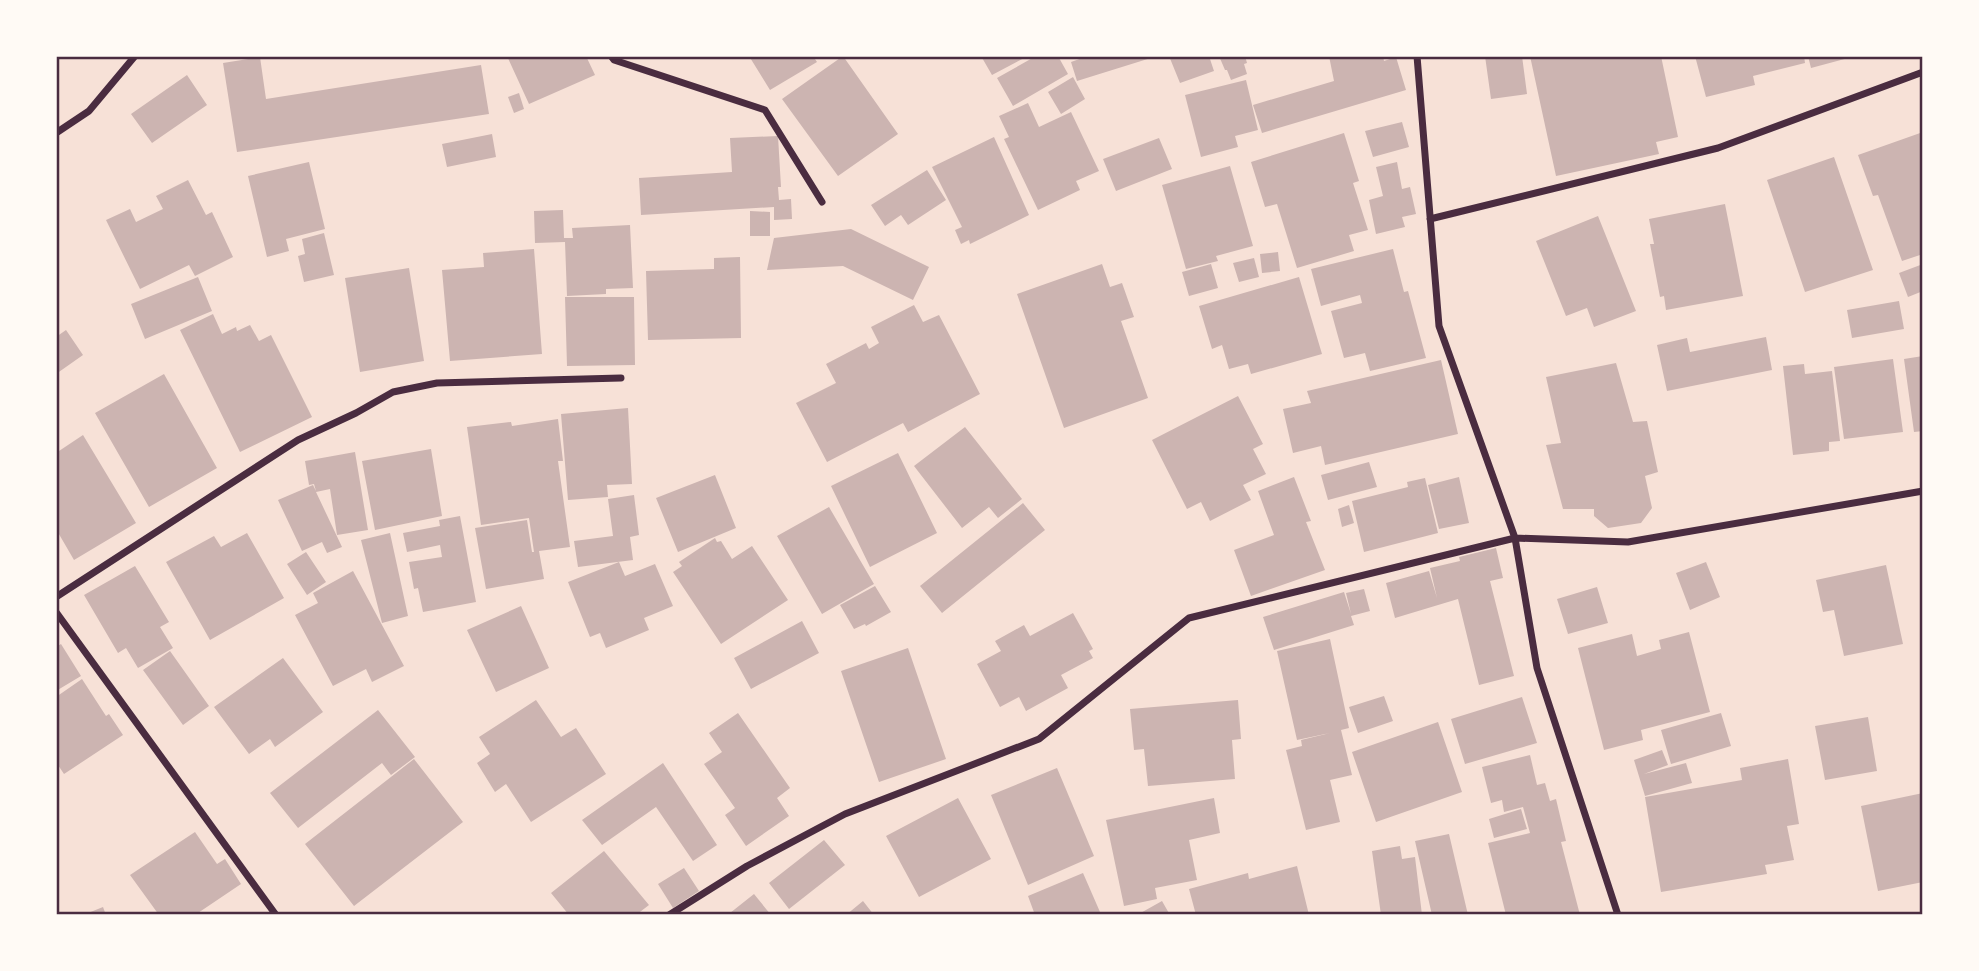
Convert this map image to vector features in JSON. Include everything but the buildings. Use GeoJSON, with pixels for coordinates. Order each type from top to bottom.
{"type":"FeatureCollection","features":[{"type":"Feature","properties":{"kind":"street"},"geometry":{"type":"LineString","coordinates":[[56,133],[89,111],[135,56]]}},
{"type":"Feature","properties":{"kind":"street"},"geometry":{"type":"LineString","coordinates":[[611,56],[614,60],[765,110],[821,202]]}},
{"type":"Feature","properties":{"kind":"street"},"geometry":{"type":"LineString","coordinates":[[1417,56],[1439,326],[1515,538],[1536,668],[1618,915]]}},
{"type":"Feature","properties":{"kind":"street"},"geometry":{"type":"LineString","coordinates":[[1430,219],[1718,148],[1923,72]]}},
{"type":"Feature","properties":{"kind":"street"},"geometry":{"type":"LineString","coordinates":[[56,597],[299,440],[393,392],[437,383],[621,378]]}},
{"type":"Feature","properties":{"kind":"street"},"geometry":{"type":"LineString","coordinates":[[669,915],[747,866],[845,814],[1039,739],[1189,618],[1515,538],[1628,542],[1923,491]]}},
{"type":"Feature","properties":{"kind":"street"},"geometry":{"type":"LineString","coordinates":[[56,612],[276,915]]}}]}
